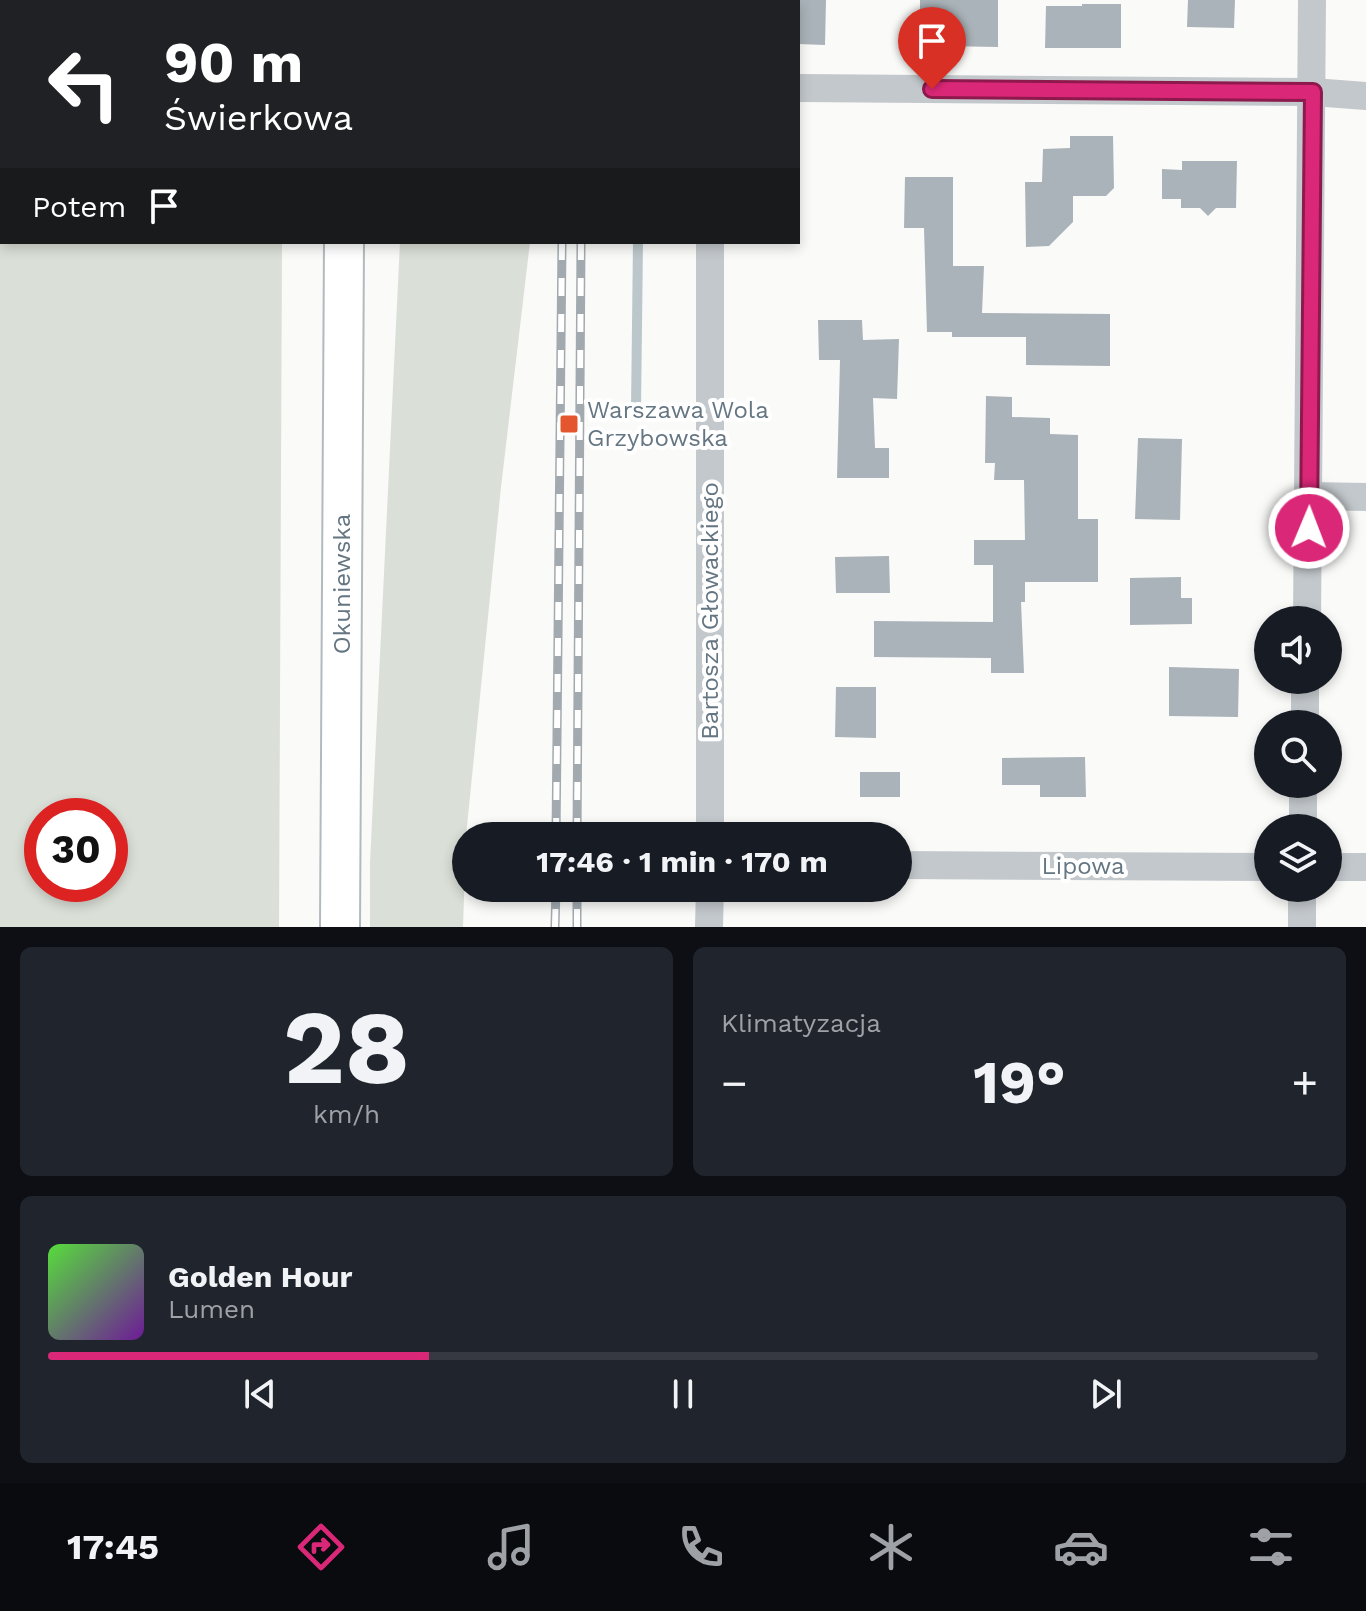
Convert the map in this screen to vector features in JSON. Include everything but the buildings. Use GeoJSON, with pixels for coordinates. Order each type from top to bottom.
{"type":"FeatureCollection","features":[{"type":"Feature","properties":{"kind":"main road","name":"Okuniewska"},"geometry":{"type":"LineString","coordinates":[[340,927],[344,244]]}},
{"type":"Feature","properties":{"kind":"street"},"geometry":{"type":"LineString","coordinates":[[1307,606],[1312,0]]}},
{"type":"Feature","properties":{"kind":"street"},"geometry":{"type":"LineString","coordinates":[[800,88],[1313,92],[1366,96]]}},
{"type":"Feature","properties":{"kind":"street","name":"Bartosza Głowackiego"},"geometry":{"type":"LineString","coordinates":[[710,244],[710,822]]}},
{"type":"Feature","properties":{"kind":"street"},"geometry":{"type":"LineString","coordinates":[[1309,496],[1366,497]]}},
{"type":"Feature","properties":{"kind":"street","name":"Lipowa"},"geometry":{"type":"LineString","coordinates":[[912,865],[1254,867]]}},
{"type":"Feature","properties":{"kind":"street"},"geometry":{"type":"LineString","coordinates":[[1342,867],[1366,867]]}},
{"type":"Feature","properties":{"kind":"street"},"geometry":{"type":"LineString","coordinates":[[709,927],[710,902]]}},
{"type":"Feature","properties":{"kind":"street"},"geometry":{"type":"LineString","coordinates":[[1302,902],[1302,927]]}},
{"type":"Feature","properties":{"kind":"shaded area"},"geometry":{"type":"Polygon","coordinates":[[[0,244],[282,244],[279,927],[0,927],[0,244]]]}},
{"type":"Feature","properties":{"kind":"shaded area"},"geometry":{"type":"Polygon","coordinates":[[[400,244],[530,244],[501,487],[467,822],[452,822],[452,902],[464,902],[463,927],[370,927],[370,863],[400,244]]]}},
{"type":"Feature","properties":{"kind":"waterway"},"geometry":{"type":"LineString","coordinates":[[636,409],[638,244]]}},
{"type":"Feature","properties":{"kind":"railway"},"geometry":{"type":"LineString","coordinates":[[556,822],[562,244]]}},
{"type":"Feature","properties":{"kind":"railway"},"geometry":{"type":"LineString","coordinates":[[577,822],[581,244]]}},
{"type":"Feature","properties":{"kind":"railway"},"geometry":{"type":"LineString","coordinates":[[555,927],[556,902]]}},
{"type":"Feature","properties":{"kind":"railway"},"geometry":{"type":"LineString","coordinates":[[577,902],[577,927]]}},
{"type":"Feature","properties":{"kind":"place","name":"Warszawa Wola Grzybowska"},"geometry":{"type":"Point","coordinates":[569,424]}},
{"type":"Feature","properties":{"kind":"route"},"geometry":{"type":"LineString","coordinates":[[932,89],[1313,92],[1309,528]]}}]}
